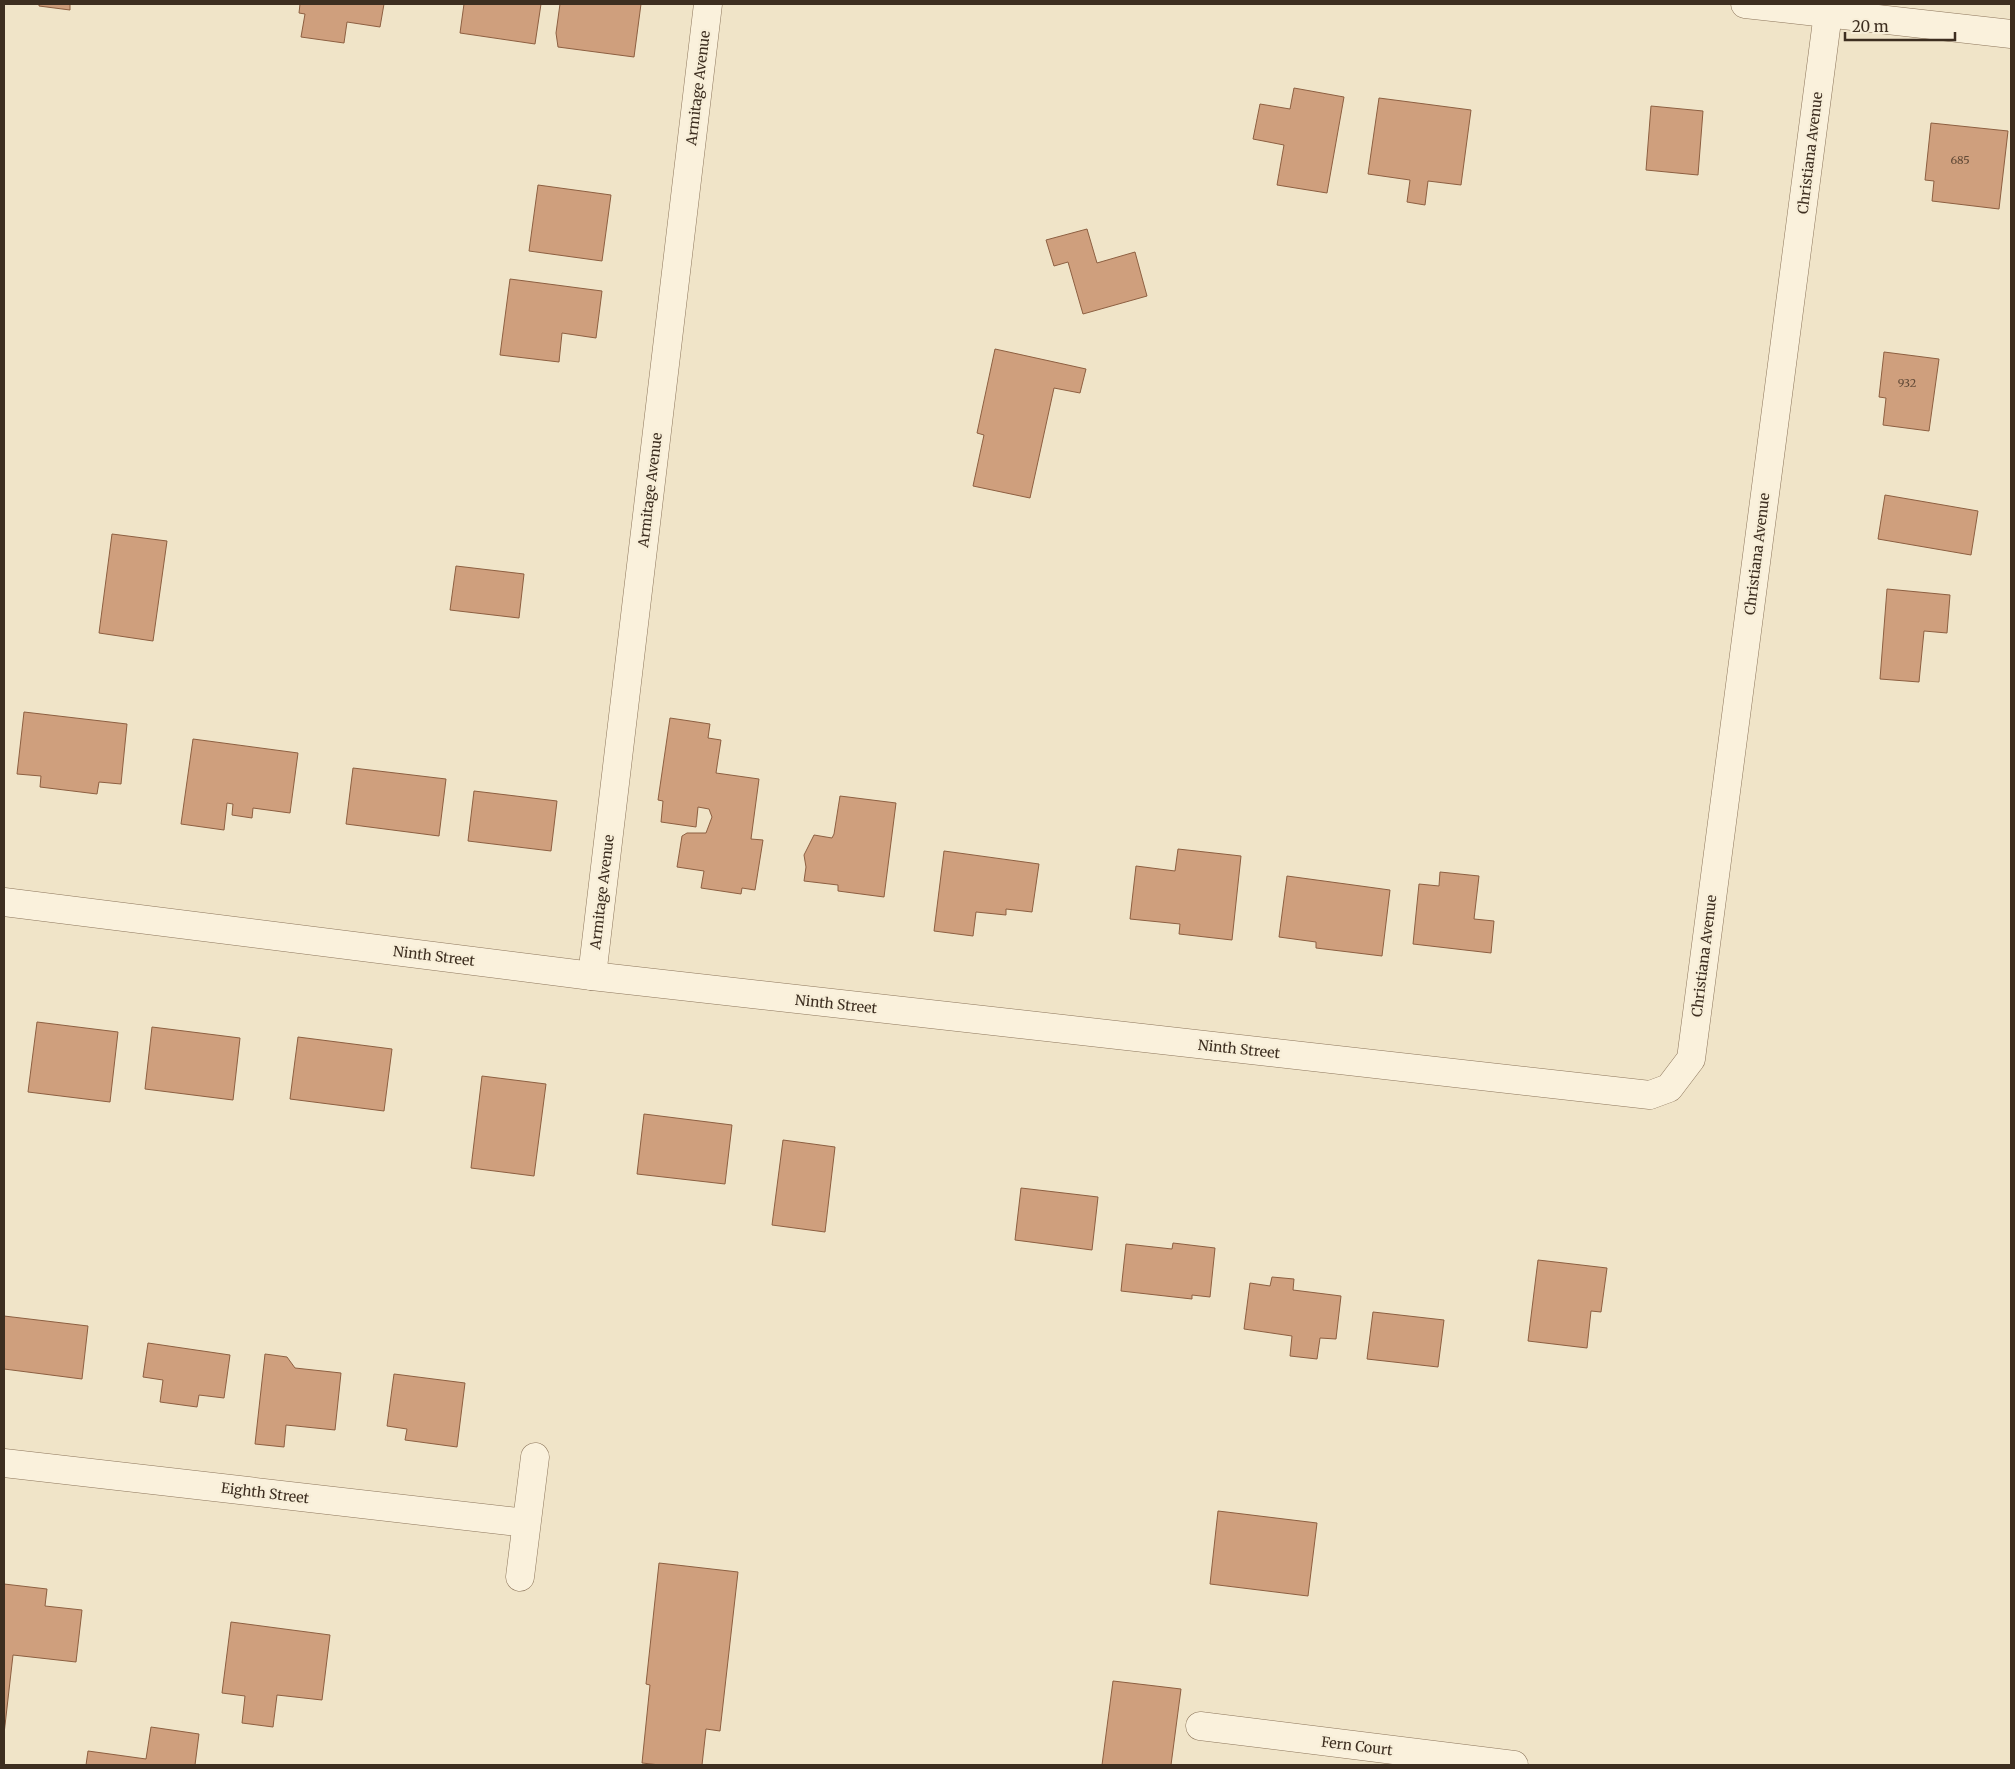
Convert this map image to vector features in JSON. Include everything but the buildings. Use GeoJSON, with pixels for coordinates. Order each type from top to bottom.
{"type":"FeatureCollection","features":[{"type":"Feature","properties":{"kind":"street","name":"Armitage Avenue"},"geometry":{"type":"LineString","coordinates":[[592,976],[708,4]]}},
{"type":"Feature","properties":{"kind":"street"},"geometry":{"type":"LineString","coordinates":[[1745,4],[2011,34]]}},
{"type":"Feature","properties":{"kind":"street","name":"Christiana Avenue"},"geometry":{"type":"LineString","coordinates":[[1669,1088],[1691,1059],[1828,13]]}},
{"type":"Feature","properties":{"kind":"street","name":"Ninth Street"},"geometry":{"type":"LineString","coordinates":[[4,902],[592,976],[1650,1095],[1669,1088]]}},
{"type":"Feature","properties":{"kind":"street"},"geometry":{"type":"LineString","coordinates":[[520,1576],[535,1457]]}},
{"type":"Feature","properties":{"kind":"street","name":"Eighth Street"},"geometry":{"type":"LineString","coordinates":[[4,1463],[526,1523]]}},
{"type":"Feature","properties":{"kind":"street","name":"Fern Court"},"geometry":{"type":"LineString","coordinates":[[1200,1726],[1514,1765]]}}]}
